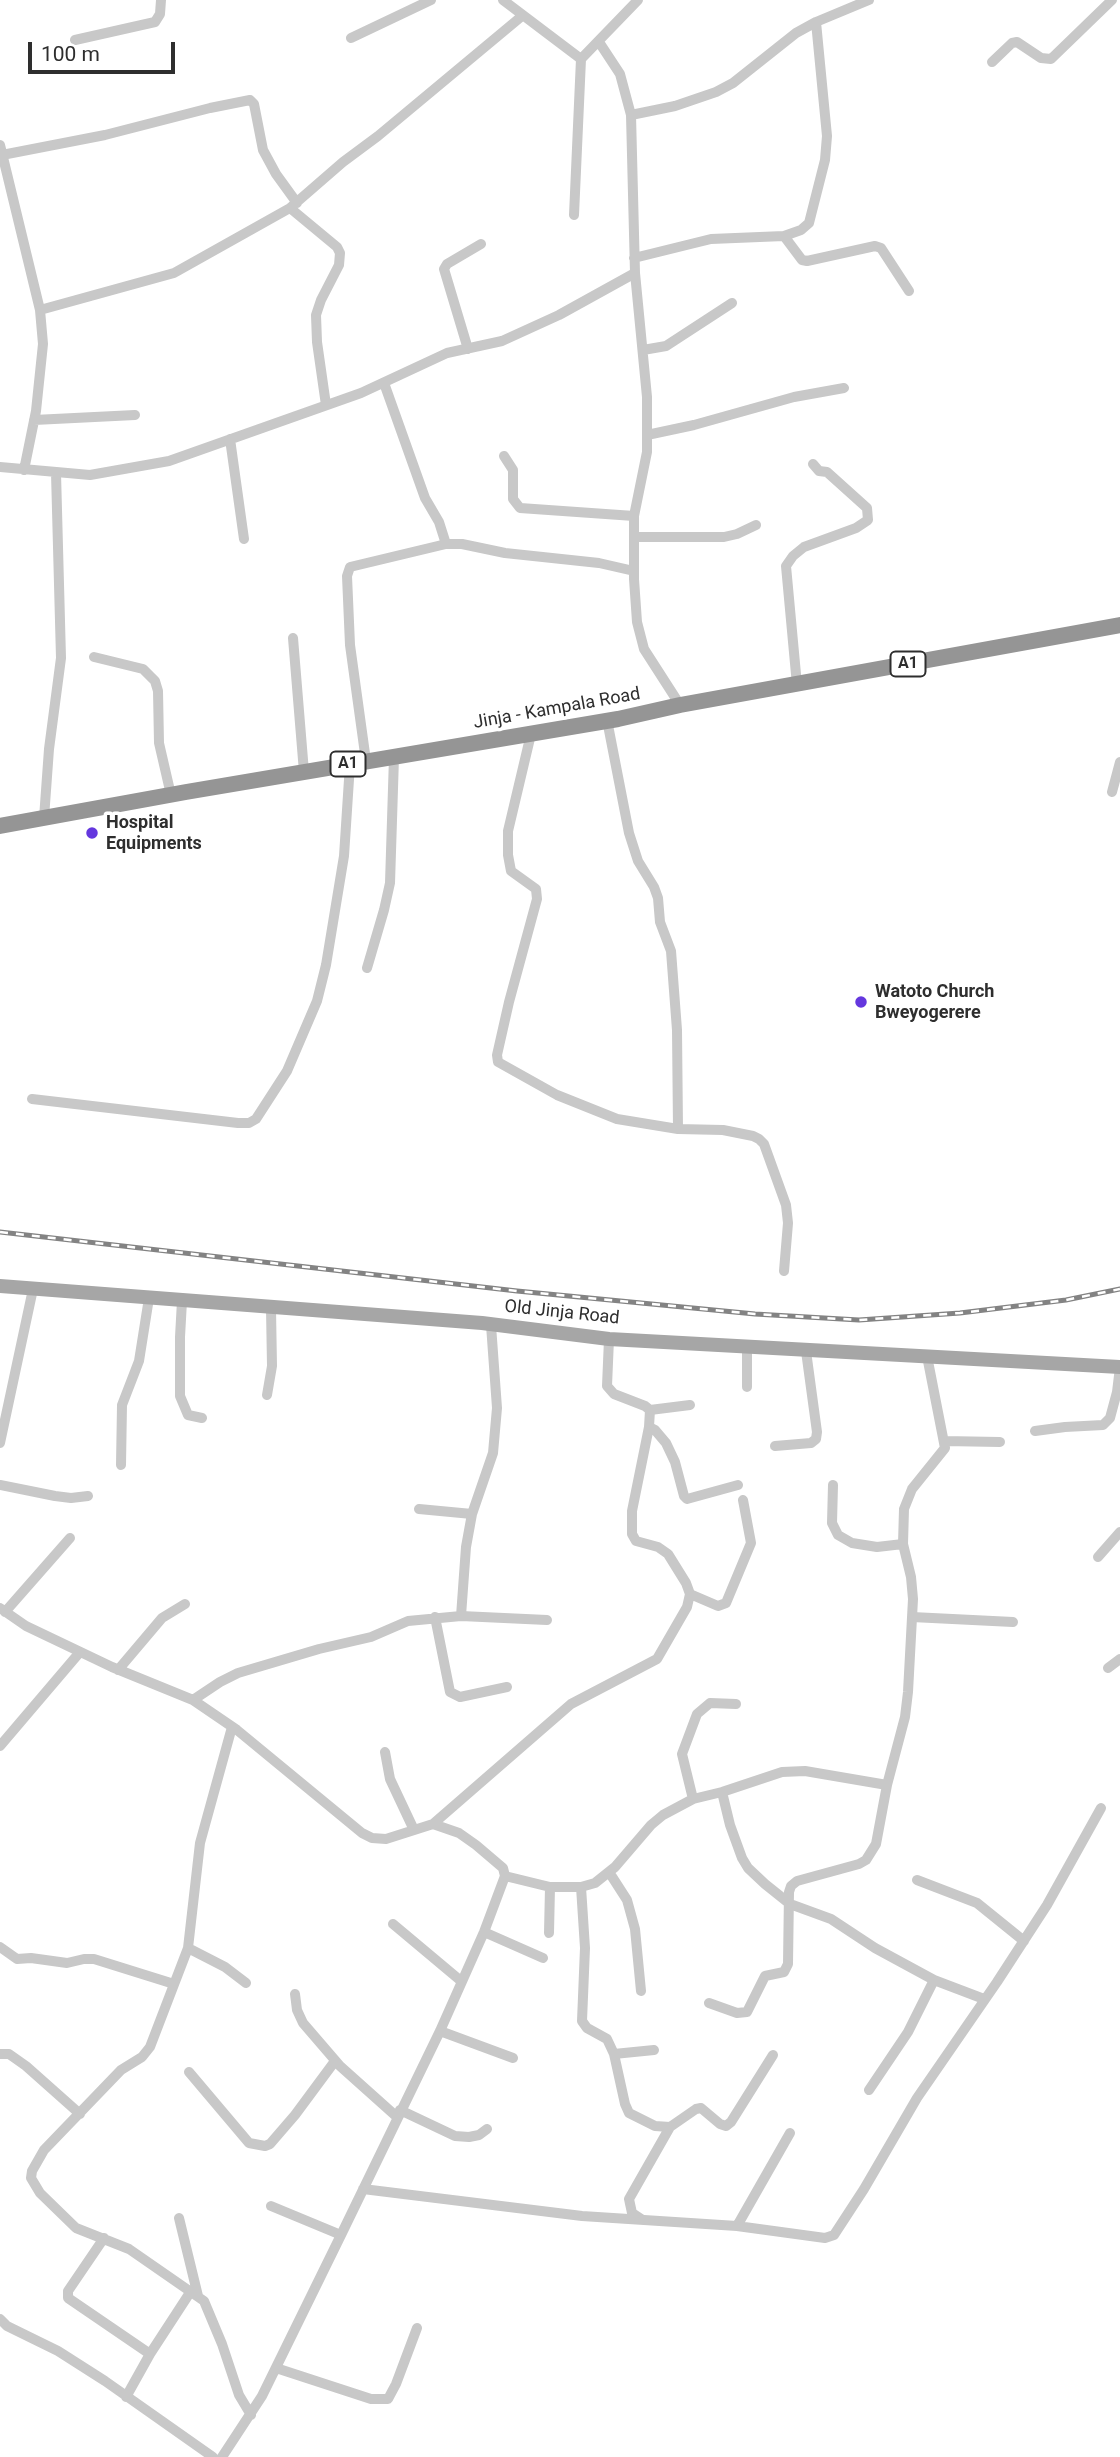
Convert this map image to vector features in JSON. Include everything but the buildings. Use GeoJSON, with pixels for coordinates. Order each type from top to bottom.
{"type":"FeatureCollection","features":[{"type":"Feature","properties":{"kind":"highway","name":"Jinja - Kampala Road"},"geometry":{"type":"LineString","coordinates":[[0,826],[531,734],[1120,625]]}},
{"type":"Feature","properties":{"kind":"main road","name":"Old Jinja Road"},"geometry":{"type":"LineString","coordinates":[[0,1286],[491,1325],[609,1339],[1120,1367]]}},
{"type":"Feature","properties":{"kind":"street"},"geometry":{"type":"LineString","coordinates":[[75,40],[155,22],[160,14],[161,0]]}},
{"type":"Feature","properties":{"kind":"street"},"geometry":{"type":"LineString","coordinates":[[351,38],[431,0]]}},
{"type":"Feature","properties":{"kind":"street"},"geometry":{"type":"LineString","coordinates":[[503,0],[581,59]]}},
{"type":"Feature","properties":{"kind":"street"},"geometry":{"type":"LineString","coordinates":[[574,215],[581,59],[638,0]]}},
{"type":"Feature","properties":{"kind":"street"},"geometry":{"type":"LineString","coordinates":[[631,115],[675,106],[716,92],[741,77],[780,44],[816,22],[869,0]]}},
{"type":"Feature","properties":{"kind":"street"},"geometry":{"type":"LineString","coordinates":[[992,62],[1012,43],[1017,42],[1041,58],[1051,59],[1112,0]]}},
{"type":"Feature","properties":{"kind":"street"},"geometry":{"type":"LineString","coordinates":[[40,310],[174,273],[294,205],[522,16]]}},
{"type":"Feature","properties":{"kind":"street"},"geometry":{"type":"LineString","coordinates":[[634,258],[711,239],[784,236],[802,230],[809,223],[825,160],[826,116],[816,22]]}},
{"type":"Feature","properties":{"kind":"street"},"geometry":{"type":"LineString","coordinates":[[599,41],[620,74],[631,115],[634,258],[647,397],[647,452],[634,516],[634,571],[640,636],[656,669],[680,705]]}},
{"type":"Feature","properties":{"kind":"street"},"geometry":{"type":"LineString","coordinates":[[24,470],[34,420],[42,354],[40,310],[1,150],[105,135],[250,100],[254,104],[263,150],[294,205],[340,253],[339,265],[316,316],[317,342],[327,405]]}},
{"type":"Feature","properties":{"kind":"street"},"geometry":{"type":"LineString","coordinates":[[784,236],[802,260],[807,261],[875,246],[881,248],[909,291]]}},
{"type":"Feature","properties":{"kind":"street"},"geometry":{"type":"LineString","coordinates":[[468,349],[444,269],[447,264],[481,244]]}},
{"type":"Feature","properties":{"kind":"street"},"geometry":{"type":"LineString","coordinates":[[0,467],[90,475],[169,461],[384,383],[426,361],[517,335],[635,273]]}},
{"type":"Feature","properties":{"kind":"street"},"geometry":{"type":"LineString","coordinates":[[643,350],[666,346],[732,303]]}},
{"type":"Feature","properties":{"kind":"street"},"geometry":{"type":"LineString","coordinates":[[384,383],[425,498],[439,522],[446,544]]}},
{"type":"Feature","properties":{"kind":"street"},"geometry":{"type":"LineString","coordinates":[[647,435],[794,397],[844,388]]}},
{"type":"Feature","properties":{"kind":"street"},"geometry":{"type":"LineString","coordinates":[[34,420],[135,415]]}},
{"type":"Feature","properties":{"kind":"street"},"geometry":{"type":"LineString","coordinates":[[230,439],[244,538]]}},
{"type":"Feature","properties":{"kind":"street"},"geometry":{"type":"LineString","coordinates":[[504,456],[513,470],[513,499],[520,508],[634,516]]}},
{"type":"Feature","properties":{"kind":"street"},"geometry":{"type":"LineString","coordinates":[[797,685],[786,566],[804,547],[856,528],[868,520],[867,508],[827,472],[819,471],[813,464]]}},
{"type":"Feature","properties":{"kind":"street"},"geometry":{"type":"LineString","coordinates":[[44,818],[49,749],[61,658],[56,472]]}},
{"type":"Feature","properties":{"kind":"street"},"geometry":{"type":"LineString","coordinates":[[634,537],[724,537],[756,525]]}},
{"type":"Feature","properties":{"kind":"street"},"geometry":{"type":"LineString","coordinates":[[366,761],[349,645],[348,570],[358,564],[446,544],[480,546],[505,553],[599,563],[634,571]]}},
{"type":"Feature","properties":{"kind":"street"},"geometry":{"type":"LineString","coordinates":[[293,638],[304,772]]}},
{"type":"Feature","properties":{"kind":"street"},"geometry":{"type":"LineString","coordinates":[[94,657],[143,668],[155,681],[158,691],[159,743],[171,795]]}},
{"type":"Feature","properties":{"kind":"street"},"geometry":{"type":"LineString","coordinates":[[607,720],[629,833],[638,861],[658,898],[660,922],[671,951],[677,1030],[678,1129]]}},
{"type":"Feature","properties":{"kind":"street"},"geometry":{"type":"LineString","coordinates":[[531,734],[507,836],[511,871],[536,890],[537,899],[506,1012],[498,1062],[557,1096],[606,1116],[678,1129],[723,1130],[753,1136],[764,1144],[786,1205],[788,1223],[785,1271]]}},
{"type":"Feature","properties":{"kind":"street"},"geometry":{"type":"LineString","coordinates":[[367,968],[390,883],[394,757]]}},
{"type":"Feature","properties":{"kind":"street"},"geometry":{"type":"LineString","coordinates":[[1112,792],[1120,762]]}},
{"type":"Feature","properties":{"kind":"street"},"geometry":{"type":"LineString","coordinates":[[32,1099],[238,1123],[249,1123],[256,1119],[287,1071],[320,989],[344,856],[349,764]]}},
{"type":"Feature","properties":{"kind":"street"},"geometry":{"type":"LineString","coordinates":[[0,1443],[33,1289]]}},
{"type":"Feature","properties":{"kind":"street"},"geometry":{"type":"LineString","coordinates":[[121,1465],[122,1405],[139,1361],[149,1298]]}},
{"type":"Feature","properties":{"kind":"street"},"geometry":{"type":"LineString","coordinates":[[182,1301],[180,1396],[188,1415],[202,1418]]}},
{"type":"Feature","properties":{"kind":"street"},"geometry":{"type":"LineString","coordinates":[[267,1395],[272,1366],[271,1309]]}},
{"type":"Feature","properties":{"kind":"street"},"geometry":{"type":"LineString","coordinates":[[461,1616],[472,1514],[493,1453],[497,1408],[491,1325]]}},
{"type":"Feature","properties":{"kind":"street"},"geometry":{"type":"LineString","coordinates":[[609,1339],[607,1386],[614,1394],[650,1410],[690,1405]]}},
{"type":"Feature","properties":{"kind":"street"},"geometry":{"type":"LineString","coordinates":[[747,1348],[747,1387]]}},
{"type":"Feature","properties":{"kind":"street"},"geometry":{"type":"LineString","coordinates":[[775,1446],[811,1443],[816,1439],[806,1351]]}},
{"type":"Feature","properties":{"kind":"street"},"geometry":{"type":"LineString","coordinates":[[709,2003],[737,2013],[747,2012],[765,1976],[785,1972],[788,1964],[789,1892],[797,1881],[859,1864],[872,1853],[878,1838],[887,1784],[905,1717],[912,1617],[911,1577],[903,1544],[902,1522],[907,1498],[920,1477],[945,1448],[927,1356]]}},
{"type":"Feature","properties":{"kind":"street"},"geometry":{"type":"LineString","coordinates":[[1035,1432],[1103,1425],[1110,1419],[1120,1367]]}},
{"type":"Feature","properties":{"kind":"street"},"geometry":{"type":"LineString","coordinates":[[69,1538],[3,1610],[26,1626],[118,1670],[193,1700],[232,1727],[362,1833],[372,1838],[386,1839],[433,1824],[566,1709],[657,1659],[687,1607],[690,1594],[686,1583],[663,1549],[636,1541],[632,1534],[635,1493],[650,1410]]}},
{"type":"Feature","properties":{"kind":"street"},"geometry":{"type":"LineString","coordinates":[[649,1427],[666,1443],[687,1499],[738,1485]]}},
{"type":"Feature","properties":{"kind":"street"},"geometry":{"type":"LineString","coordinates":[[944,1441],[1000,1441]]}},
{"type":"Feature","properties":{"kind":"street"},"geometry":{"type":"LineString","coordinates":[[0,1485],[63,1497],[88,1496]]}},
{"type":"Feature","properties":{"kind":"street"},"geometry":{"type":"LineString","coordinates":[[833,1485],[832,1523],[838,1535],[852,1543],[877,1547],[903,1544]]}},
{"type":"Feature","properties":{"kind":"street"},"geometry":{"type":"LineString","coordinates":[[690,1594],[718,1606],[726,1603],[751,1543],[743,1500]]}},
{"type":"Feature","properties":{"kind":"street"},"geometry":{"type":"LineString","coordinates":[[419,1509],[472,1514]]}},
{"type":"Feature","properties":{"kind":"street"},"geometry":{"type":"LineString","coordinates":[[1098,1557],[1120,1532]]}},
{"type":"Feature","properties":{"kind":"street"},"geometry":{"type":"LineString","coordinates":[[118,1670],[162,1618],[185,1604]]}},
{"type":"Feature","properties":{"kind":"street"},"geometry":{"type":"LineString","coordinates":[[193,1700],[219,1682],[239,1673],[319,1649],[371,1637],[399,1623],[461,1616],[547,1620]]}},
{"type":"Feature","properties":{"kind":"street"},"geometry":{"type":"LineString","coordinates":[[435,1617],[450,1692],[460,1697],[507,1687]]}},
{"type":"Feature","properties":{"kind":"street"},"geometry":{"type":"LineString","coordinates":[[912,1617],[1013,1622]]}},
{"type":"Feature","properties":{"kind":"street"},"geometry":{"type":"LineString","coordinates":[[0,1746],[80,1652]]}},
{"type":"Feature","properties":{"kind":"street"},"geometry":{"type":"LineString","coordinates":[[1108,1668],[1120,1659]]}},
{"type":"Feature","properties":{"kind":"street"},"geometry":{"type":"LineString","coordinates":[[693,1799],[682,1754],[697,1714],[710,1703],[736,1704]]}},
{"type":"Feature","properties":{"kind":"street"},"geometry":{"type":"LineString","coordinates":[[232,1727],[200,1843],[188,1948],[148,2052],[121,2070],[44,2150],[31,2178],[40,2193],[70,2224],[82,2232],[129,2249],[206,2304],[239,2395],[251,2415]]}},
{"type":"Feature","properties":{"kind":"street"},"geometry":{"type":"LineString","coordinates":[[385,1752],[390,1779],[414,1830]]}},
{"type":"Feature","properties":{"kind":"street"},"geometry":{"type":"LineString","coordinates":[[505,1876],[550,1887],[581,1887],[595,1883],[609,1872],[663,1815],[693,1799],[782,1772],[794,1770],[887,1784]]}},
{"type":"Feature","properties":{"kind":"street"},"geometry":{"type":"LineString","coordinates":[[722,1792],[730,1825],[748,1868],[790,1904],[831,1919],[875,1948],[934,1980],[984,2000]]}},
{"type":"Feature","properties":{"kind":"street"},"geometry":{"type":"LineString","coordinates":[[363,2189],[534,2211],[737,2226],[825,2238],[834,2235],[917,2098],[1024,1941],[1080,1850],[1101,1808]]}},
{"type":"Feature","properties":{"kind":"street"},"geometry":{"type":"LineString","coordinates":[[222,2457],[251,2415],[341,2235],[440,2031],[484,1932],[505,1876],[503,1868],[477,1845],[459,1833],[433,1824]]}},
{"type":"Feature","properties":{"kind":"street"},"geometry":{"type":"LineString","coordinates":[[609,1872],[627,1900],[635,1929],[640,1991]]}},
{"type":"Feature","properties":{"kind":"street"},"geometry":{"type":"LineString","coordinates":[[917,1880],[977,1903],[1024,1941]]}},
{"type":"Feature","properties":{"kind":"street"},"geometry":{"type":"LineString","coordinates":[[549,1933],[550,1887]]}},
{"type":"Feature","properties":{"kind":"street"},"geometry":{"type":"LineString","coordinates":[[581,1887],[585,1948],[582,2021],[587,2028],[607,2039],[614,2054],[629,2113],[655,2126],[670,2127]]}},
{"type":"Feature","properties":{"kind":"street"},"geometry":{"type":"LineString","coordinates":[[393,1924],[461,1981]]}},
{"type":"Feature","properties":{"kind":"street"},"geometry":{"type":"LineString","coordinates":[[484,1932],[543,1958]]}},
{"type":"Feature","properties":{"kind":"street"},"geometry":{"type":"LineString","coordinates":[[0,1947],[14,1959],[31,1958],[67,1963],[94,1959],[174,1984]]}},
{"type":"Feature","properties":{"kind":"street"},"geometry":{"type":"LineString","coordinates":[[188,1948],[225,1967],[246,1983]]}},
{"type":"Feature","properties":{"kind":"street"},"geometry":{"type":"LineString","coordinates":[[869,2090],[908,2032],[934,1980]]}},
{"type":"Feature","properties":{"kind":"street"},"geometry":{"type":"LineString","coordinates":[[295,1994],[299,2018],[335,2061],[399,2114],[454,2136],[479,2135],[487,2129]]}},
{"type":"Feature","properties":{"kind":"street"},"geometry":{"type":"LineString","coordinates":[[440,2031],[513,2058]]}},
{"type":"Feature","properties":{"kind":"street"},"geometry":{"type":"LineString","coordinates":[[614,2054],[654,2050]]}},
{"type":"Feature","properties":{"kind":"street"},"geometry":{"type":"LineString","coordinates":[[0,2054],[9,2054],[26,2066],[80,2114]]}},
{"type":"Feature","properties":{"kind":"street"},"geometry":{"type":"LineString","coordinates":[[641,2219],[632,2213],[629,2199],[670,2127],[701,2108],[726,2126],[773,2055]]}},
{"type":"Feature","properties":{"kind":"street"},"geometry":{"type":"LineString","coordinates":[[189,2072],[249,2143],[265,2146],[270,2144],[295,2115],[335,2061]]}},
{"type":"Feature","properties":{"kind":"street"},"geometry":{"type":"LineString","coordinates":[[737,2226],[790,2133]]}},
{"type":"Feature","properties":{"kind":"street"},"geometry":{"type":"LineString","coordinates":[[271,2206],[341,2235]]}},
{"type":"Feature","properties":{"kind":"street"},"geometry":{"type":"LineString","coordinates":[[126,2397],[150,2354],[194,2294],[179,2218]]}},
{"type":"Feature","properties":{"kind":"street"},"geometry":{"type":"LineString","coordinates":[[104,2238],[68,2291],[68,2298],[150,2354]]}},
{"type":"Feature","properties":{"kind":"street"},"geometry":{"type":"LineString","coordinates":[[0,2319],[6,2326],[58,2351],[212,2457]]}},
{"type":"Feature","properties":{"kind":"street"},"geometry":{"type":"LineString","coordinates":[[276,2368],[371,2399],[388,2399],[417,2328]]}},
{"type":"Feature","properties":{"kind":"railway"},"geometry":{"type":"LineString","coordinates":[[0,1232],[517,1291],[755,1314],[859,1320],[960,1313],[1066,1300],[1120,1289]]}},
{"type":"Feature","properties":{"kind":"place","name":"Hospital Equipments"},"geometry":{"type":"Point","coordinates":[92,833]}},
{"type":"Feature","properties":{"kind":"place","name":"Watoto Church Bweyogerere"},"geometry":{"type":"Point","coordinates":[861,1002]}}]}
